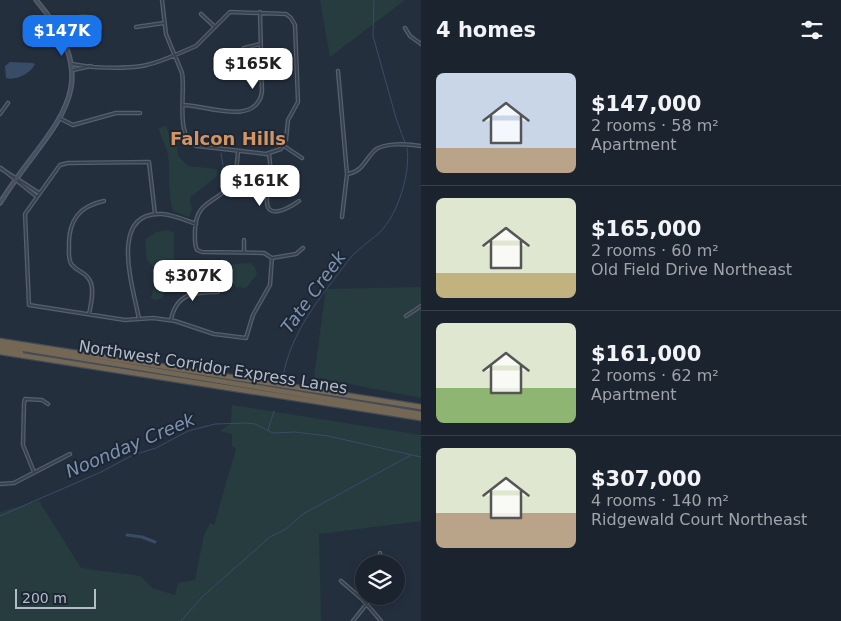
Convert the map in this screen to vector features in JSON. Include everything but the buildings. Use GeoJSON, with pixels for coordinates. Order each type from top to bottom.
{"type":"FeatureCollection","features":[{"type":"Feature","properties":{"kind":"highway"},"geometry":{"type":"LineString","coordinates":[[0,341],[421,408]]}},
{"type":"Feature","properties":{"kind":"highway"},"geometry":{"type":"LineString","coordinates":[[0,349],[82,365],[421,418]]}},
{"type":"Feature","properties":{"kind":"highway","name":"Northwest Corridor Express Lanes"},"geometry":{"type":"LineString","coordinates":[[0,349],[421,414]]}},
{"type":"Feature","properties":{"kind":"street"},"geometry":{"type":"LineString","coordinates":[[0,203],[59,118],[69,99],[73,70],[67,44],[36,0]]}},
{"type":"Feature","properties":{"kind":"street"},"geometry":{"type":"LineString","coordinates":[[72,64],[144,66],[175,54],[199,43],[230,12],[284,13],[294,23],[298,102],[288,120],[284,146],[278,152],[269,154],[238,151],[197,146],[190,142],[182,126],[184,105],[183,79],[175,54],[164,23],[162,0]]}},
{"type":"Feature","properties":{"kind":"street"},"geometry":{"type":"LineString","coordinates":[[184,105],[235,112],[253,108],[260,99],[262,92],[260,12]]}},
{"type":"Feature","properties":{"kind":"street"},"geometry":{"type":"LineString","coordinates":[[201,14],[215,27]]}},
{"type":"Feature","properties":{"kind":"street"},"geometry":{"type":"LineString","coordinates":[[55,25],[68,18],[91,18],[99,22],[100,28]]}},
{"type":"Feature","properties":{"kind":"street"},"geometry":{"type":"LineString","coordinates":[[136,27],[164,23]]}},
{"type":"Feature","properties":{"kind":"street"},"geometry":{"type":"LineString","coordinates":[[405,28],[410,36],[421,44]]}},
{"type":"Feature","properties":{"kind":"street"},"geometry":{"type":"LineString","coordinates":[[222,72],[244,48],[260,44]]}},
{"type":"Feature","properties":{"kind":"street"},"geometry":{"type":"LineString","coordinates":[[73,70],[91,66]]}},
{"type":"Feature","properties":{"kind":"street"},"geometry":{"type":"LineString","coordinates":[[338,71],[347,174],[342,217]]}},
{"type":"Feature","properties":{"kind":"street"},"geometry":{"type":"LineString","coordinates":[[0,114],[8,103]]}},
{"type":"Feature","properties":{"kind":"street"},"geometry":{"type":"LineString","coordinates":[[59,118],[73,125],[114,113],[140,113]]}},
{"type":"Feature","properties":{"kind":"street"},"geometry":{"type":"LineString","coordinates":[[284,146],[302,158]]}},
{"type":"Feature","properties":{"kind":"street"},"geometry":{"type":"LineString","coordinates":[[347,174],[357,172],[374,151],[381,146],[421,146]]}},
{"type":"Feature","properties":{"kind":"street"},"geometry":{"type":"LineString","coordinates":[[197,250],[196,224],[202,208],[231,184],[236,171],[238,151]]}},
{"type":"Feature","properties":{"kind":"street"},"geometry":{"type":"LineString","coordinates":[[269,154],[271,176],[268,205],[274,211],[281,212],[298,201]]}},
{"type":"Feature","properties":{"kind":"street"},"geometry":{"type":"LineString","coordinates":[[154,214],[150,161],[64,163],[58,166],[24,217],[28,305],[125,320],[171,320],[214,334],[248,339],[253,315],[270,285],[272,258]]}},
{"type":"Feature","properties":{"kind":"street"},"geometry":{"type":"LineString","coordinates":[[0,168],[39,193]]}},
{"type":"Feature","properties":{"kind":"street"},"geometry":{"type":"LineString","coordinates":[[16,179],[36,197]]}},
{"type":"Feature","properties":{"kind":"street"},"geometry":{"type":"LineString","coordinates":[[89,314],[92,287],[86,274],[74,267],[70,260],[69,232],[72,222],[81,210],[94,203],[104,201]]}},
{"type":"Feature","properties":{"kind":"street"},"geometry":{"type":"LineString","coordinates":[[139,319],[127,244],[136,225],[154,214],[168,215],[196,224]]}},
{"type":"Feature","properties":{"kind":"street"},"geometry":{"type":"LineString","coordinates":[[244,240],[244,252]]}},
{"type":"Feature","properties":{"kind":"street"},"geometry":{"type":"LineString","coordinates":[[194,252],[197,250],[266,253],[272,258],[296,254],[303,248]]}},
{"type":"Feature","properties":{"kind":"street"},"geometry":{"type":"LineString","coordinates":[[171,320],[177,304],[185,296],[198,292],[218,292]]}},
{"type":"Feature","properties":{"kind":"street"},"geometry":{"type":"LineString","coordinates":[[406,316],[421,306]]}},
{"type":"Feature","properties":{"kind":"street"},"geometry":{"type":"LineString","coordinates":[[34,472],[23,445],[24,398],[42,400],[48,404]]}},
{"type":"Feature","properties":{"kind":"street"},"geometry":{"type":"LineString","coordinates":[[0,484],[14,483],[70,454]]}},
{"type":"Feature","properties":{"kind":"street"},"geometry":{"type":"LineString","coordinates":[[341,581],[355,593]]}},
{"type":"Feature","properties":{"kind":"street"},"geometry":{"type":"LineString","coordinates":[[353,621],[366,605]]}},
{"type":"Feature","properties":{"kind":"street"},"geometry":{"type":"LineString","coordinates":[[368,605],[381,621]]}},
{"type":"Feature","properties":{"kind":"green space"},"geometry":{"type":"Polygon","coordinates":[[[320,0],[405,0],[330,57],[320,0]]]}},
{"type":"Feature","properties":{"kind":"green space"},"geometry":{"type":"Polygon","coordinates":[[[166,126],[170,138],[177,144],[178,156],[188,166],[217,169],[217,176],[191,197],[192,209],[189,217],[173,211],[171,204],[168,155],[159,128],[166,126]]]}},
{"type":"Feature","properties":{"kind":"green space"},"geometry":{"type":"Polygon","coordinates":[[[167,230],[174,233],[174,260],[186,267],[250,263],[255,267],[257,274],[246,288],[236,287],[230,279],[220,274],[185,274],[169,283],[163,297],[157,300],[151,299],[156,279],[154,267],[147,260],[145,239],[156,232],[167,230]]]}},
{"type":"Feature","properties":{"kind":"green space"},"geometry":{"type":"Polygon","coordinates":[[[421,287],[421,398],[314,377],[326,289],[421,287]]]}},
{"type":"Feature","properties":{"kind":"green space"},"geometry":{"type":"Polygon","coordinates":[[[232,405],[421,435],[421,521],[319,534],[321,621],[0,621],[0,512],[39,501],[81,568],[141,576],[152,588],[175,595],[178,583],[195,580],[204,535],[210,523],[214,525],[236,449],[232,446],[232,434],[220,431],[231,423],[232,405]]]}},
{"type":"Feature","properties":{"kind":"water"},"geometry":{"type":"Polygon","coordinates":[[[10,62],[35,64],[23,75],[10,79],[6,78],[5,66],[10,62]]]}},
{"type":"Feature","properties":{"kind":"waterway","name":"Tate Creek"},"geometry":{"type":"LineString","coordinates":[[374,0],[373,36],[405,143]]}},
{"type":"Feature","properties":{"kind":"waterway","name":"Tate Creek"},"geometry":{"type":"LineString","coordinates":[[283,377],[292,345],[317,301],[351,257],[379,233],[392,215],[405,181],[408,158],[407,148]]}},
{"type":"Feature","properties":{"kind":"waterway"},"geometry":{"type":"LineString","coordinates":[[221,153],[223,165]]}},
{"type":"Feature","properties":{"kind":"waterway"},"geometry":{"type":"LineString","coordinates":[[223,167],[223,173]]}},
{"type":"Feature","properties":{"kind":"waterway","name":"Tate Creek"},"geometry":{"type":"LineString","coordinates":[[268,430],[274,411]]}},
{"type":"Feature","properties":{"kind":"waterway","name":"Noonday Creek"},"geometry":{"type":"LineString","coordinates":[[0,516],[101,472],[133,455],[156,448],[188,431],[215,424],[255,424],[273,433],[295,432],[328,436],[421,457]]}},
{"type":"Feature","properties":{"kind":"waterway"},"geometry":{"type":"LineString","coordinates":[[181,621],[202,597],[270,537],[286,529],[303,514],[411,455]]}},
{"type":"Feature","properties":{"kind":"waterway"},"geometry":{"type":"LineString","coordinates":[[127,535],[142,537],[155,542]]}},
{"type":"Feature","properties":{"kind":"district","name":"Falcon Hills"},"geometry":{"type":"Point","coordinates":[228,138]}}]}
